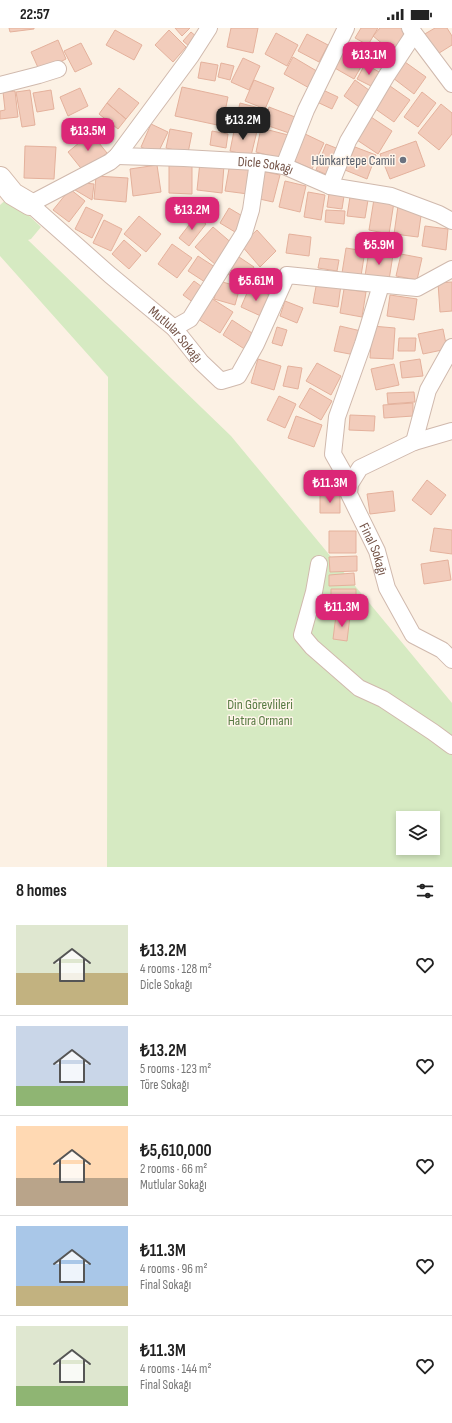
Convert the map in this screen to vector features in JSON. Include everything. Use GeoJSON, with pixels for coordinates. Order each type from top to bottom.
{"type":"FeatureCollection","features":[{"type":"Feature","properties":{"kind":"street"},"geometry":{"type":"LineString","coordinates":[[0,178],[13,194],[30,204],[110,162],[117,156],[191,56],[209,28]]}},
{"type":"Feature","properties":{"kind":"street"},"geometry":{"type":"LineString","coordinates":[[284,166],[306,110],[346,28]]}},
{"type":"Feature","properties":{"kind":"street"},"geometry":{"type":"LineString","coordinates":[[330,186],[348,141],[412,31],[452,84]]}},
{"type":"Feature","properties":{"kind":"street"},"geometry":{"type":"LineString","coordinates":[[0,85],[58,69]]}},
{"type":"Feature","properties":{"kind":"street","name":"Dicle Sokağı"},"geometry":{"type":"LineString","coordinates":[[117,156],[258,162],[284,166],[330,186],[391,196],[439,214],[452,221]]}},
{"type":"Feature","properties":{"kind":"street"},"geometry":{"type":"LineString","coordinates":[[174,328],[190,319],[244,233],[251,210],[258,162]]}},
{"type":"Feature","properties":{"kind":"street","name":"Mutlular Sokağı"},"geometry":{"type":"LineString","coordinates":[[30,204],[110,275],[174,328],[201,362],[221,381],[238,376],[259,338],[287,275],[381,285]]}},
{"type":"Feature","properties":{"kind":"street"},"geometry":{"type":"LineString","coordinates":[[452,269],[417,288],[381,285],[363,344],[337,417],[332,454],[350,484],[360,468],[414,442],[452,431]]}},
{"type":"Feature","properties":{"kind":"street"},"geometry":{"type":"LineString","coordinates":[[414,442],[428,390],[452,347]]}},
{"type":"Feature","properties":{"kind":"street","name":"Final Sokağı"},"geometry":{"type":"LineString","coordinates":[[350,484],[349,494],[377,551],[387,588],[413,635],[442,650],[452,660]]}},
{"type":"Feature","properties":{"kind":"street"},"geometry":{"type":"LineString","coordinates":[[319,564],[314,592],[302,635],[312,647],[359,688],[388,702],[452,746]]}},
{"type":"Feature","properties":{"kind":"green space","name":"Din Görevlileri Hatıra Ormanı"},"geometry":{"type":"Polygon","coordinates":[[[9,197],[41,227],[31,239],[28,240],[231,436],[452,703],[452,867],[107,867],[108,377],[0,256],[0,205],[9,197]]]}},
{"type":"Feature","properties":{"kind":"building"},"geometry":{"type":"Polygon","coordinates":[[[9,28],[34,28],[34,29],[10,32],[9,28]]]}},
{"type":"Feature","properties":{"kind":"building"},"geometry":{"type":"Polygon","coordinates":[[[175,28],[190,28],[182,36],[175,28]]]}},
{"type":"Feature","properties":{"kind":"building"},"geometry":{"type":"Polygon","coordinates":[[[231,28],[258,28],[253,53],[227,47],[231,28]]]}},
{"type":"Feature","properties":{"kind":"building"},"geometry":{"type":"Polygon","coordinates":[[[361,28],[378,28],[368,45],[355,38],[361,28]]]}},
{"type":"Feature","properties":{"kind":"building"},"geometry":{"type":"Polygon","coordinates":[[[380,28],[407,28],[395,54],[373,36],[380,28]]]}},
{"type":"Feature","properties":{"kind":"building"},"geometry":{"type":"Polygon","coordinates":[[[435,28],[447,28],[452,36],[452,45],[436,55],[423,35],[435,28]]]}},
{"type":"Feature","properties":{"kind":"building"},"geometry":{"type":"Polygon","coordinates":[[[115,30],[142,45],[134,60],[106,45],[115,30]]]}},
{"type":"Feature","properties":{"kind":"building"},"geometry":{"type":"Polygon","coordinates":[[[169,30],[186,47],[173,62],[155,45],[169,30]]]}},
{"type":"Feature","properties":{"kind":"building"},"geometry":{"type":"Polygon","coordinates":[[[191,32],[198,38],[190,47],[183,41],[191,32]]]}},
{"type":"Feature","properties":{"kind":"building"},"geometry":{"type":"Polygon","coordinates":[[[276,33],[298,45],[287,66],[265,54],[276,33]]]}},
{"type":"Feature","properties":{"kind":"building"},"geometry":{"type":"Polygon","coordinates":[[[307,34],[328,45],[319,62],[298,51],[307,34]]]}},
{"type":"Feature","properties":{"kind":"building"},"geometry":{"type":"Polygon","coordinates":[[[58,40],[66,59],[40,72],[31,52],[58,40]]]}},
{"type":"Feature","properties":{"kind":"building"},"geometry":{"type":"Polygon","coordinates":[[[81,43],[92,64],[75,72],[64,51],[81,43]]]}},
{"type":"Feature","properties":{"kind":"building"},"geometry":{"type":"Polygon","coordinates":[[[344,46],[366,58],[354,79],[333,67],[344,46]]]}},
{"type":"Feature","properties":{"kind":"building"},"geometry":{"type":"Polygon","coordinates":[[[293,57],[320,73],[311,89],[284,74],[293,57]]]}},
{"type":"Feature","properties":{"kind":"building"},"geometry":{"type":"Polygon","coordinates":[[[243,58],[260,66],[249,90],[231,82],[243,58]]]}},
{"type":"Feature","properties":{"kind":"building"},"geometry":{"type":"Polygon","coordinates":[[[201,62],[218,65],[215,81],[198,78],[201,62]]]}},
{"type":"Feature","properties":{"kind":"building"},"geometry":{"type":"Polygon","coordinates":[[[405,62],[426,77],[414,94],[393,78],[405,62]]]}},
{"type":"Feature","properties":{"kind":"building"},"geometry":{"type":"Polygon","coordinates":[[[221,63],[234,66],[230,80],[218,77],[221,63]]]}},
{"type":"Feature","properties":{"kind":"building"},"geometry":{"type":"Polygon","coordinates":[[[365,64],[381,73],[373,87],[357,79],[365,64]]]}},
{"type":"Feature","properties":{"kind":"building"},"geometry":{"type":"Polygon","coordinates":[[[254,80],[274,88],[265,109],[245,101],[254,80]]]}},
{"type":"Feature","properties":{"kind":"building"},"geometry":{"type":"Polygon","coordinates":[[[355,80],[373,93],[362,109],[344,96],[355,80]]]}},
{"type":"Feature","properties":{"kind":"building"},"geometry":{"type":"Polygon","coordinates":[[[390,86],[410,100],[394,122],[374,108],[390,86]]]}},
{"type":"Feature","properties":{"kind":"building"},"geometry":{"type":"Polygon","coordinates":[[[182,87],[228,97],[222,126],[175,116],[182,87]]]}},
{"type":"Feature","properties":{"kind":"building"},"geometry":{"type":"Polygon","coordinates":[[[80,88],[88,106],[68,116],[60,97],[80,88]]]}},
{"type":"Feature","properties":{"kind":"building"},"geometry":{"type":"Polygon","coordinates":[[[119,88],[139,103],[126,119],[107,103],[119,88]]]}},
{"type":"Feature","properties":{"kind":"building"},"geometry":{"type":"Polygon","coordinates":[[[30,90],[35,125],[22,127],[16,92],[30,90]]]}},
{"type":"Feature","properties":{"kind":"building"},"geometry":{"type":"Polygon","coordinates":[[[51,90],[54,109],[37,112],[33,93],[51,90]]]}},
{"type":"Feature","properties":{"kind":"building"},"geometry":{"type":"Polygon","coordinates":[[[323,90],[338,97],[332,109],[317,102],[323,90]]]}},
{"type":"Feature","properties":{"kind":"building"},"geometry":{"type":"Polygon","coordinates":[[[15,91],[18,117],[0,119],[0,111],[5,110],[3,92],[15,91]]]}},
{"type":"Feature","properties":{"kind":"building"},"geometry":{"type":"Polygon","coordinates":[[[422,92],[436,103],[418,127],[404,117],[422,92]]]}},
{"type":"Feature","properties":{"kind":"building"},"geometry":{"type":"Polygon","coordinates":[[[107,103],[126,119],[118,129],[99,114],[107,103]]]}},
{"type":"Feature","properties":{"kind":"building"},"geometry":{"type":"Polygon","coordinates":[[[240,103],[263,109],[258,129],[235,123],[240,103]]]}},
{"type":"Feature","properties":{"kind":"building"},"geometry":{"type":"Polygon","coordinates":[[[441,104],[452,113],[452,134],[439,150],[418,133],[441,104]]]}},
{"type":"Feature","properties":{"kind":"building"},"geometry":{"type":"Polygon","coordinates":[[[269,107],[295,117],[289,133],[263,124],[269,107]]]}},
{"type":"Feature","properties":{"kind":"building"},"geometry":{"type":"Polygon","coordinates":[[[371,117],[392,131],[378,154],[357,140],[371,117]]]}},
{"type":"Feature","properties":{"kind":"building"},"geometry":{"type":"Polygon","coordinates":[[[151,124],[168,132],[157,155],[141,147],[151,124]]]}},
{"type":"Feature","properties":{"kind":"building"},"geometry":{"type":"Polygon","coordinates":[[[235,126],[257,131],[251,156],[230,151],[235,126]]]}},
{"type":"Feature","properties":{"kind":"building"},"geometry":{"type":"Polygon","coordinates":[[[261,128],[288,135],[282,159],[256,152],[261,128]]]}},
{"type":"Feature","properties":{"kind":"building"},"geometry":{"type":"Polygon","coordinates":[[[170,129],[192,133],[188,153],[166,148],[170,129]]]}},
{"type":"Feature","properties":{"kind":"building"},"geometry":{"type":"Polygon","coordinates":[[[212,131],[228,134],[226,148],[210,145],[212,131]]]}},
{"type":"Feature","properties":{"kind":"building"},"geometry":{"type":"Polygon","coordinates":[[[91,133],[107,153],[84,172],[68,152],[91,133]]]}},
{"type":"Feature","properties":{"kind":"building"},"geometry":{"type":"Polygon","coordinates":[[[303,133],[324,143],[312,169],[291,160],[303,133]]]}},
{"type":"Feature","properties":{"kind":"building","name":"Hünkartepe Camii"},"geometry":{"type":"Polygon","coordinates":[[[416,141],[425,166],[390,179],[380,154],[416,141]]]}},
{"type":"Feature","properties":{"kind":"building"},"geometry":{"type":"Polygon","coordinates":[[[326,144],[341,150],[330,176],[316,170],[326,144]]]}},
{"type":"Feature","properties":{"kind":"building"},"geometry":{"type":"Polygon","coordinates":[[[25,146],[56,147],[54,179],[24,178],[25,146]]]}},
{"type":"Feature","properties":{"kind":"building"},"geometry":{"type":"Polygon","coordinates":[[[355,147],[376,155],[367,179],[345,170],[355,147]]]}},
{"type":"Feature","properties":{"kind":"building"},"geometry":{"type":"Polygon","coordinates":[[[200,162],[224,165],[222,193],[197,190],[200,162]]]}},
{"type":"Feature","properties":{"kind":"building"},"geometry":{"type":"Polygon","coordinates":[[[230,163],[252,167],[248,194],[225,191],[230,163]]]}},
{"type":"Feature","properties":{"kind":"building"},"geometry":{"type":"Polygon","coordinates":[[[157,165],[161,192],[133,196],[130,169],[157,165]]]}},
{"type":"Feature","properties":{"kind":"building"},"geometry":{"type":"Polygon","coordinates":[[[169,165],[192,166],[192,194],[169,193],[169,165]]]}},
{"type":"Feature","properties":{"kind":"building"},"geometry":{"type":"Polygon","coordinates":[[[262,171],[280,175],[273,202],[255,198],[262,171]]]}},
{"type":"Feature","properties":{"kind":"building"},"geometry":{"type":"Polygon","coordinates":[[[96,176],[128,178],[126,202],[94,199],[96,176]]]}},
{"type":"Feature","properties":{"kind":"building"},"geometry":{"type":"Polygon","coordinates":[[[285,181],[306,186],[300,212],[279,207],[285,181]]]}},
{"type":"Feature","properties":{"kind":"building"},"geometry":{"type":"Polygon","coordinates":[[[75,182],[94,184],[92,200],[70,187],[75,182]]]}},
{"type":"Feature","properties":{"kind":"building"},"geometry":{"type":"Polygon","coordinates":[[[70,189],[85,201],[69,222],[53,210],[70,189]]]}},
{"type":"Feature","properties":{"kind":"building"},"geometry":{"type":"Polygon","coordinates":[[[308,192],[325,195],[321,220],[304,217],[308,192]]]}},
{"type":"Feature","properties":{"kind":"building"},"geometry":{"type":"Polygon","coordinates":[[[329,194],[344,196],[342,209],[327,207],[329,194]]]}},
{"type":"Feature","properties":{"kind":"building"},"geometry":{"type":"Polygon","coordinates":[[[350,197],[368,200],[365,218],[347,216],[350,197]]]}},
{"type":"Feature","properties":{"kind":"building"},"geometry":{"type":"Polygon","coordinates":[[[374,199],[394,202],[389,234],[369,230],[374,199]]]}},
{"type":"Feature","properties":{"kind":"building"},"geometry":{"type":"Polygon","coordinates":[[[398,206],[422,209],[418,237],[394,234],[398,206]]]}},
{"type":"Feature","properties":{"kind":"building"},"geometry":{"type":"Polygon","coordinates":[[[86,207],[103,215],[92,238],[75,229],[86,207]]]}},
{"type":"Feature","properties":{"kind":"building"},"geometry":{"type":"Polygon","coordinates":[[[229,208],[244,217],[235,232],[220,223],[229,208]]]}},
{"type":"Feature","properties":{"kind":"building"},"geometry":{"type":"Polygon","coordinates":[[[326,210],[345,211],[344,224],[325,222],[326,210]]]}},
{"type":"Feature","properties":{"kind":"building"},"geometry":{"type":"Polygon","coordinates":[[[139,216],[161,234],[146,252],[124,234],[139,216]]]}},
{"type":"Feature","properties":{"kind":"building"},"geometry":{"type":"Polygon","coordinates":[[[196,216],[206,224],[189,246],[179,238],[196,216]]]}},
{"type":"Feature","properties":{"kind":"building"},"geometry":{"type":"Polygon","coordinates":[[[104,220],[122,229],[111,251],[93,243],[104,220]]]}},
{"type":"Feature","properties":{"kind":"building"},"geometry":{"type":"Polygon","coordinates":[[[425,226],[448,229],[446,250],[422,246],[425,226]]]}},
{"type":"Feature","properties":{"kind":"building"},"geometry":{"type":"Polygon","coordinates":[[[213,227],[234,245],[216,265],[195,247],[213,227]]]}},
{"type":"Feature","properties":{"kind":"building"},"geometry":{"type":"Polygon","coordinates":[[[257,230],[276,251],[260,267],[241,245],[257,230]]]}},
{"type":"Feature","properties":{"kind":"building"},"geometry":{"type":"Polygon","coordinates":[[[289,234],[311,237],[309,256],[286,253],[289,234]]]}},
{"type":"Feature","properties":{"kind":"building"},"geometry":{"type":"Polygon","coordinates":[[[124,240],[141,255],[129,269],[112,254],[124,240]]]}},
{"type":"Feature","properties":{"kind":"building"},"geometry":{"type":"Polygon","coordinates":[[[172,244],[192,258],[177,278],[158,264],[172,244]]]}},
{"type":"Feature","properties":{"kind":"building"},"geometry":{"type":"Polygon","coordinates":[[[346,248],[365,251],[361,276],[342,273],[346,248]]]}},
{"type":"Feature","properties":{"kind":"building"},"geometry":{"type":"Polygon","coordinates":[[[369,251],[393,255],[389,280],[365,276],[369,251]]]}},
{"type":"Feature","properties":{"kind":"building"},"geometry":{"type":"Polygon","coordinates":[[[401,254],[422,258],[417,280],[396,276],[401,254]]]}},
{"type":"Feature","properties":{"kind":"building"},"geometry":{"type":"Polygon","coordinates":[[[236,255],[254,267],[243,284],[225,272],[236,255]]]}},
{"type":"Feature","properties":{"kind":"building"},"geometry":{"type":"Polygon","coordinates":[[[198,256],[218,269],[208,284],[188,271],[198,256]]]}},
{"type":"Feature","properties":{"kind":"building"},"geometry":{"type":"Polygon","coordinates":[[[320,258],[339,260],[337,271],[318,268],[320,258]]]}},
{"type":"Feature","properties":{"kind":"building"},"geometry":{"type":"Polygon","coordinates":[[[194,281],[205,289],[194,303],[183,295],[194,281]]]}},
{"type":"Feature","properties":{"kind":"building"},"geometry":{"type":"Polygon","coordinates":[[[219,281],[240,287],[235,305],[214,299],[219,281]]]}},
{"type":"Feature","properties":{"kind":"building"},"geometry":{"type":"Polygon","coordinates":[[[317,281],[341,285],[338,307],[313,303],[317,281]]]}},
{"type":"Feature","properties":{"kind":"building"},"geometry":{"type":"Polygon","coordinates":[[[452,282],[452,311],[440,312],[438,283],[452,282]]]}},
{"type":"Feature","properties":{"kind":"building"},"geometry":{"type":"Polygon","coordinates":[[[250,286],[272,296],[263,317],[241,307],[250,286]]]}},
{"type":"Feature","properties":{"kind":"building"},"geometry":{"type":"Polygon","coordinates":[[[344,289],[366,292],[362,317],[340,313],[344,289]]]}},
{"type":"Feature","properties":{"kind":"building"},"geometry":{"type":"Polygon","coordinates":[[[390,295],[417,299],[414,320],[387,316],[390,295]]]}},
{"type":"Feature","properties":{"kind":"building"},"geometry":{"type":"Polygon","coordinates":[[[211,298],[233,312],[220,333],[198,319],[211,298]]]}},
{"type":"Feature","properties":{"kind":"building"},"geometry":{"type":"Polygon","coordinates":[[[285,301],[303,308],[297,323],[280,316],[285,301]]]}},
{"type":"Feature","properties":{"kind":"building"},"geometry":{"type":"Polygon","coordinates":[[[232,320],[255,335],[246,350],[223,335],[232,320]]]}},
{"type":"Feature","properties":{"kind":"building"},"geometry":{"type":"Polygon","coordinates":[[[340,326],[361,331],[355,355],[334,351],[340,326]]]}},
{"type":"Feature","properties":{"kind":"building"},"geometry":{"type":"Polygon","coordinates":[[[372,326],[395,328],[393,359],[370,358],[372,326]]]}},
{"type":"Feature","properties":{"kind":"building"},"geometry":{"type":"Polygon","coordinates":[[[277,327],[287,330],[282,346],[272,343],[277,327]]]}},
{"type":"Feature","properties":{"kind":"building"},"geometry":{"type":"Polygon","coordinates":[[[443,329],[447,349],[423,354],[418,334],[443,329]]]}},
{"type":"Feature","properties":{"kind":"building"},"geometry":{"type":"Polygon","coordinates":[[[399,338],[416,338],[415,351],[398,351],[399,338]]]}},
{"type":"Feature","properties":{"kind":"building"},"geometry":{"type":"Polygon","coordinates":[[[258,359],[281,366],[274,390],[251,383],[258,359]]]}},
{"type":"Feature","properties":{"kind":"building"},"geometry":{"type":"Polygon","coordinates":[[[420,359],[423,376],[402,378],[400,362],[420,359]]]}},
{"type":"Feature","properties":{"kind":"building"},"geometry":{"type":"Polygon","coordinates":[[[317,363],[341,376],[331,395],[306,381],[317,363]]]}},
{"type":"Feature","properties":{"kind":"building"},"geometry":{"type":"Polygon","coordinates":[[[394,364],[399,385],[376,390],[371,369],[394,364]]]}},
{"type":"Feature","properties":{"kind":"building"},"geometry":{"type":"Polygon","coordinates":[[[288,366],[302,368],[298,389],[283,386],[288,366]]]}},
{"type":"Feature","properties":{"kind":"building"},"geometry":{"type":"Polygon","coordinates":[[[310,388],[332,401],[321,420],[299,407],[310,388]]]}},
{"type":"Feature","properties":{"kind":"building"},"geometry":{"type":"Polygon","coordinates":[[[414,392],[415,402],[388,404],[387,393],[414,392]]]}},
{"type":"Feature","properties":{"kind":"building"},"geometry":{"type":"Polygon","coordinates":[[[279,396],[296,404],[285,428],[267,420],[279,396]]]}},
{"type":"Feature","properties":{"kind":"building"},"geometry":{"type":"Polygon","coordinates":[[[413,403],[413,416],[384,418],[383,405],[413,403]]]}},
{"type":"Feature","properties":{"kind":"building"},"geometry":{"type":"Polygon","coordinates":[[[350,415],[375,416],[374,431],[349,430],[350,415]]]}},
{"type":"Feature","properties":{"kind":"building"},"geometry":{"type":"Polygon","coordinates":[[[296,416],[322,425],[314,447],[288,438],[296,416]]]}},
{"type":"Feature","properties":{"kind":"building"},"geometry":{"type":"Polygon","coordinates":[[[427,480],[446,495],[431,515],[412,500],[427,480]]]}},
{"type":"Feature","properties":{"kind":"building"},"geometry":{"type":"Polygon","coordinates":[[[393,491],[395,511],[370,514],[367,494],[393,491]]]}},
{"type":"Feature","properties":{"kind":"building"},"geometry":{"type":"Polygon","coordinates":[[[320,495],[340,495],[340,513],[320,513],[320,495]]]}},
{"type":"Feature","properties":{"kind":"building"},"geometry":{"type":"Polygon","coordinates":[[[434,528],[452,530],[452,554],[430,551],[434,528]]]}},
{"type":"Feature","properties":{"kind":"building"},"geometry":{"type":"Polygon","coordinates":[[[329,531],[356,531],[356,553],[329,553],[329,531]]]}},
{"type":"Feature","properties":{"kind":"building"},"geometry":{"type":"Polygon","coordinates":[[[357,556],[357,571],[330,572],[329,557],[357,556]]]}},
{"type":"Feature","properties":{"kind":"building"},"geometry":{"type":"Polygon","coordinates":[[[448,560],[451,580],[424,584],[421,564],[448,560]]]}},
{"type":"Feature","properties":{"kind":"building"},"geometry":{"type":"Polygon","coordinates":[[[354,573],[355,585],[329,586],[329,575],[354,573]]]}},
{"type":"Feature","properties":{"kind":"building"},"geometry":{"type":"Polygon","coordinates":[[[331,589],[356,589],[356,611],[331,611],[331,589]]]}},
{"type":"Feature","properties":{"kind":"building"},"geometry":{"type":"Polygon","coordinates":[[[336,615],[350,616],[347,641],[333,639],[336,615]]]}},
{"type":"Feature","properties":{"kind":"place","name":"Hünkartepe Camii"},"geometry":{"type":"Point","coordinates":[403,160]}}]}
